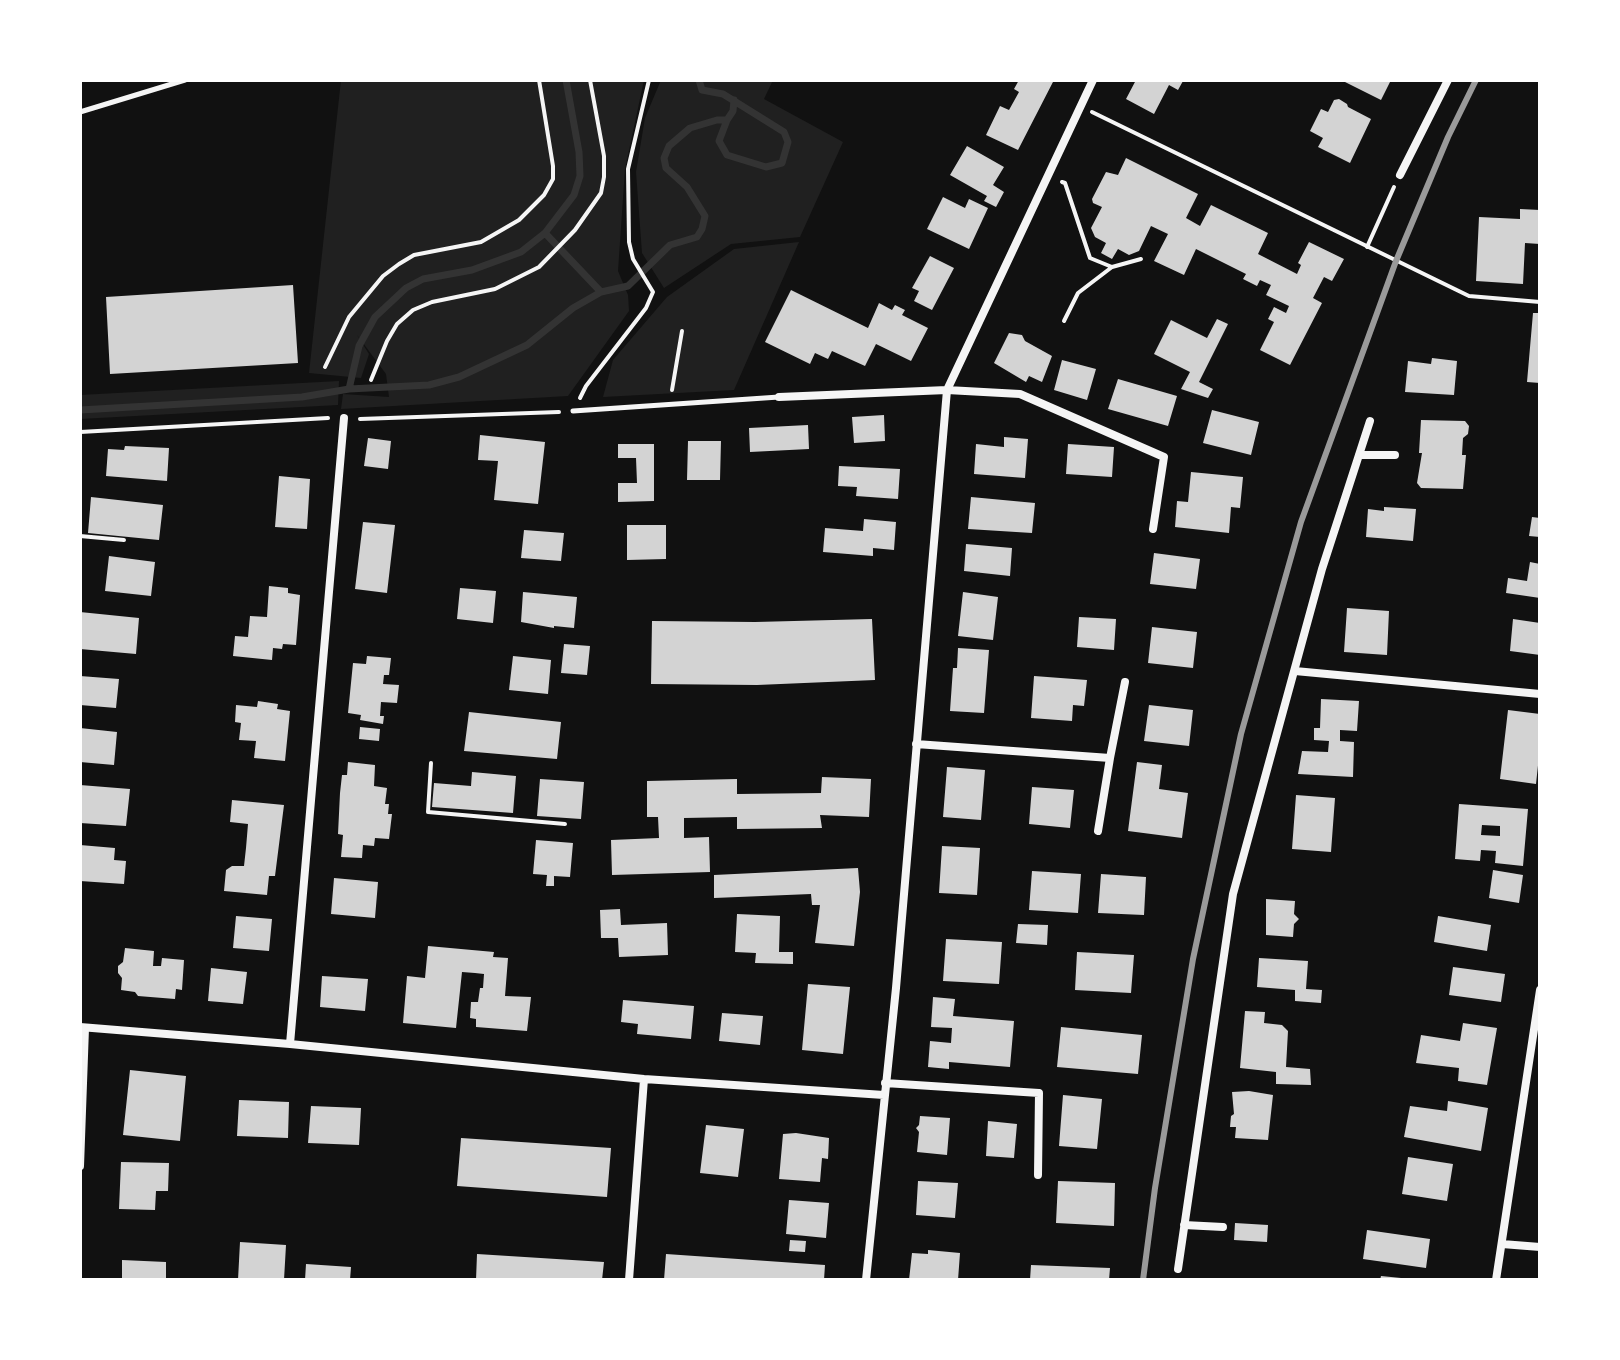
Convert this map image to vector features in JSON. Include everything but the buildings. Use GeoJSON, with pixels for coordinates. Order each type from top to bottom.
{"type":"FeatureCollection","features":[{"type":"Feature","properties":{"kind":"street"},"geometry":{"type":"LineString","coordinates":[[866,1280],[896,988],[947,390],[1093,80]]}},
{"type":"Feature","properties":{"kind":"street"},"geometry":{"type":"LineString","coordinates":[[1400,175],[1448,80]]}},
{"type":"Feature","properties":{"kind":"street"},"geometry":{"type":"LineString","coordinates":[[779,397],[947,390],[1020,394],[1164,457],[1153,529]]}},
{"type":"Feature","properties":{"kind":"street"},"geometry":{"type":"LineString","coordinates":[[290,1044],[344,418]]}},
{"type":"Feature","properties":{"kind":"street"},"geometry":{"type":"LineString","coordinates":[[1178,1269],[1233,894],[1322,569],[1370,421]]}},
{"type":"Feature","properties":{"kind":"street"},"geometry":{"type":"LineString","coordinates":[[1359,455],[1395,455]]}},
{"type":"Feature","properties":{"kind":"street"},"geometry":{"type":"LineString","coordinates":[[1295,671],[1540,694]]}},
{"type":"Feature","properties":{"kind":"street"},"geometry":{"type":"LineString","coordinates":[[1098,831],[1125,682]]}},
{"type":"Feature","properties":{"kind":"street"},"geometry":{"type":"LineString","coordinates":[[916,744],[1110,758]]}},
{"type":"Feature","properties":{"kind":"street"},"geometry":{"type":"LineString","coordinates":[[1496,1280],[1540,990]]}},
{"type":"Feature","properties":{"kind":"street"},"geometry":{"type":"LineString","coordinates":[[80,1166],[82,1027],[644,1079],[884,1095]]}},
{"type":"Feature","properties":{"kind":"street"},"geometry":{"type":"LineString","coordinates":[[629,1280],[644,1079]]}},
{"type":"Feature","properties":{"kind":"street"},"geometry":{"type":"LineString","coordinates":[[885,1083],[1039,1093],[1038,1175]]}},
{"type":"Feature","properties":{"kind":"street"},"geometry":{"type":"LineString","coordinates":[[1184,1225],[1223,1227]]}},
{"type":"Feature","properties":{"kind":"street"},"geometry":{"type":"LineString","coordinates":[[1502,1244],[1540,1247]]}},
{"type":"Feature","properties":{"kind":"lane"},"geometry":{"type":"LineString","coordinates":[[80,112],[185,80]]}},
{"type":"Feature","properties":{"kind":"lane"},"geometry":{"type":"LineString","coordinates":[[573,411],[779,397]]}},
{"type":"Feature","properties":{"kind":"path"},"geometry":{"type":"LineString","coordinates":[[325,367],[349,317],[383,276],[414,255],[481,242],[519,220],[544,195],[553,179],[553,166],[539,80]]}},
{"type":"Feature","properties":{"kind":"path"},"geometry":{"type":"LineString","coordinates":[[371,380],[397,324],[413,310],[432,302],[495,289],[539,267],[575,230],[601,193],[604,177],[604,156],[590,80]]}},
{"type":"Feature","properties":{"kind":"path"},"geometry":{"type":"LineString","coordinates":[[365,419],[573,411],[586,386],[646,308],[653,292],[633,259],[629,242],[628,169],[649,80]]}},
{"type":"Feature","properties":{"kind":"path"},"geometry":{"type":"LineString","coordinates":[[1080,106],[1469,296],[1540,302]]}},
{"type":"Feature","properties":{"kind":"path"},"geometry":{"type":"LineString","coordinates":[[1048,174],[1065,183],[1090,258],[1112,267]]}},
{"type":"Feature","properties":{"kind":"path"},"geometry":{"type":"LineString","coordinates":[[1367,247],[1400,175]]}},
{"type":"Feature","properties":{"kind":"path"},"geometry":{"type":"LineString","coordinates":[[1064,321],[1078,293],[1112,267],[1141,259]]}},
{"type":"Feature","properties":{"kind":"path"},"geometry":{"type":"LineString","coordinates":[[670,405],[682,331]]}},
{"type":"Feature","properties":{"kind":"path"},"geometry":{"type":"LineString","coordinates":[[80,432],[317,418]]}},
{"type":"Feature","properties":{"kind":"path"},"geometry":{"type":"LineString","coordinates":[[80,536],[124,540]]}},
{"type":"Feature","properties":{"kind":"path"},"geometry":{"type":"LineString","coordinates":[[431,763],[428,812],[565,824]]}},
{"type":"Feature","properties":{"kind":"shaded area"},"geometry":{"type":"Polygon","coordinates":[[[341,80],[644,80],[625,169],[618,271],[628,295],[629,311],[568,396],[341,409],[343,394],[389,397],[386,374],[357,335],[369,354],[361,378],[309,373],[341,80]]]}},
{"type":"Feature","properties":{"kind":"shaded area"},"geometry":{"type":"Polygon","coordinates":[[[661,80],[773,80],[764,99],[843,142],[800,237],[731,244],[664,288],[642,253],[636,172],[645,118],[661,80]]]}},
{"type":"Feature","properties":{"kind":"shaded area"},"geometry":{"type":"Polygon","coordinates":[[[799,242],[734,390],[603,397],[613,360],[667,297],[734,249],[799,242]]]}},
{"type":"Feature","properties":{"kind":"shaded area"},"geometry":{"type":"Polygon","coordinates":[[[339,381],[338,405],[80,419],[80,395],[339,381]]]}},
{"type":"Feature","properties":{"kind":"waterway"},"geometry":{"type":"LineString","coordinates":[[349,389],[359,346],[375,317],[406,288],[423,279],[472,270],[521,252],[545,233],[574,195],[580,176],[579,152],[566,80]]}},
{"type":"Feature","properties":{"kind":"waterway"},"geometry":{"type":"LineString","coordinates":[[80,410],[302,397],[349,389],[429,385],[459,377],[527,345],[573,308],[601,292],[628,286],[670,245],[697,237],[705,216],[687,187],[666,168],[664,158],[669,146],[690,128],[727,120],[719,141],[727,155],[766,167],[782,163],[788,142],[784,132],[723,94],[702,90],[699,80]]}},
{"type":"Feature","properties":{"kind":"waterway"},"geometry":{"type":"LineString","coordinates":[[727,120],[733,111],[734,100]]}},
{"type":"Feature","properties":{"kind":"waterway"},"geometry":{"type":"LineString","coordinates":[[545,233],[601,292]]}},
{"type":"Feature","properties":{"kind":"railway"},"geometry":{"type":"LineString","coordinates":[[1143,1280],[1193,959],[1241,734],[1301,522],[1396,261],[1448,137],[1476,80]]}}]}
